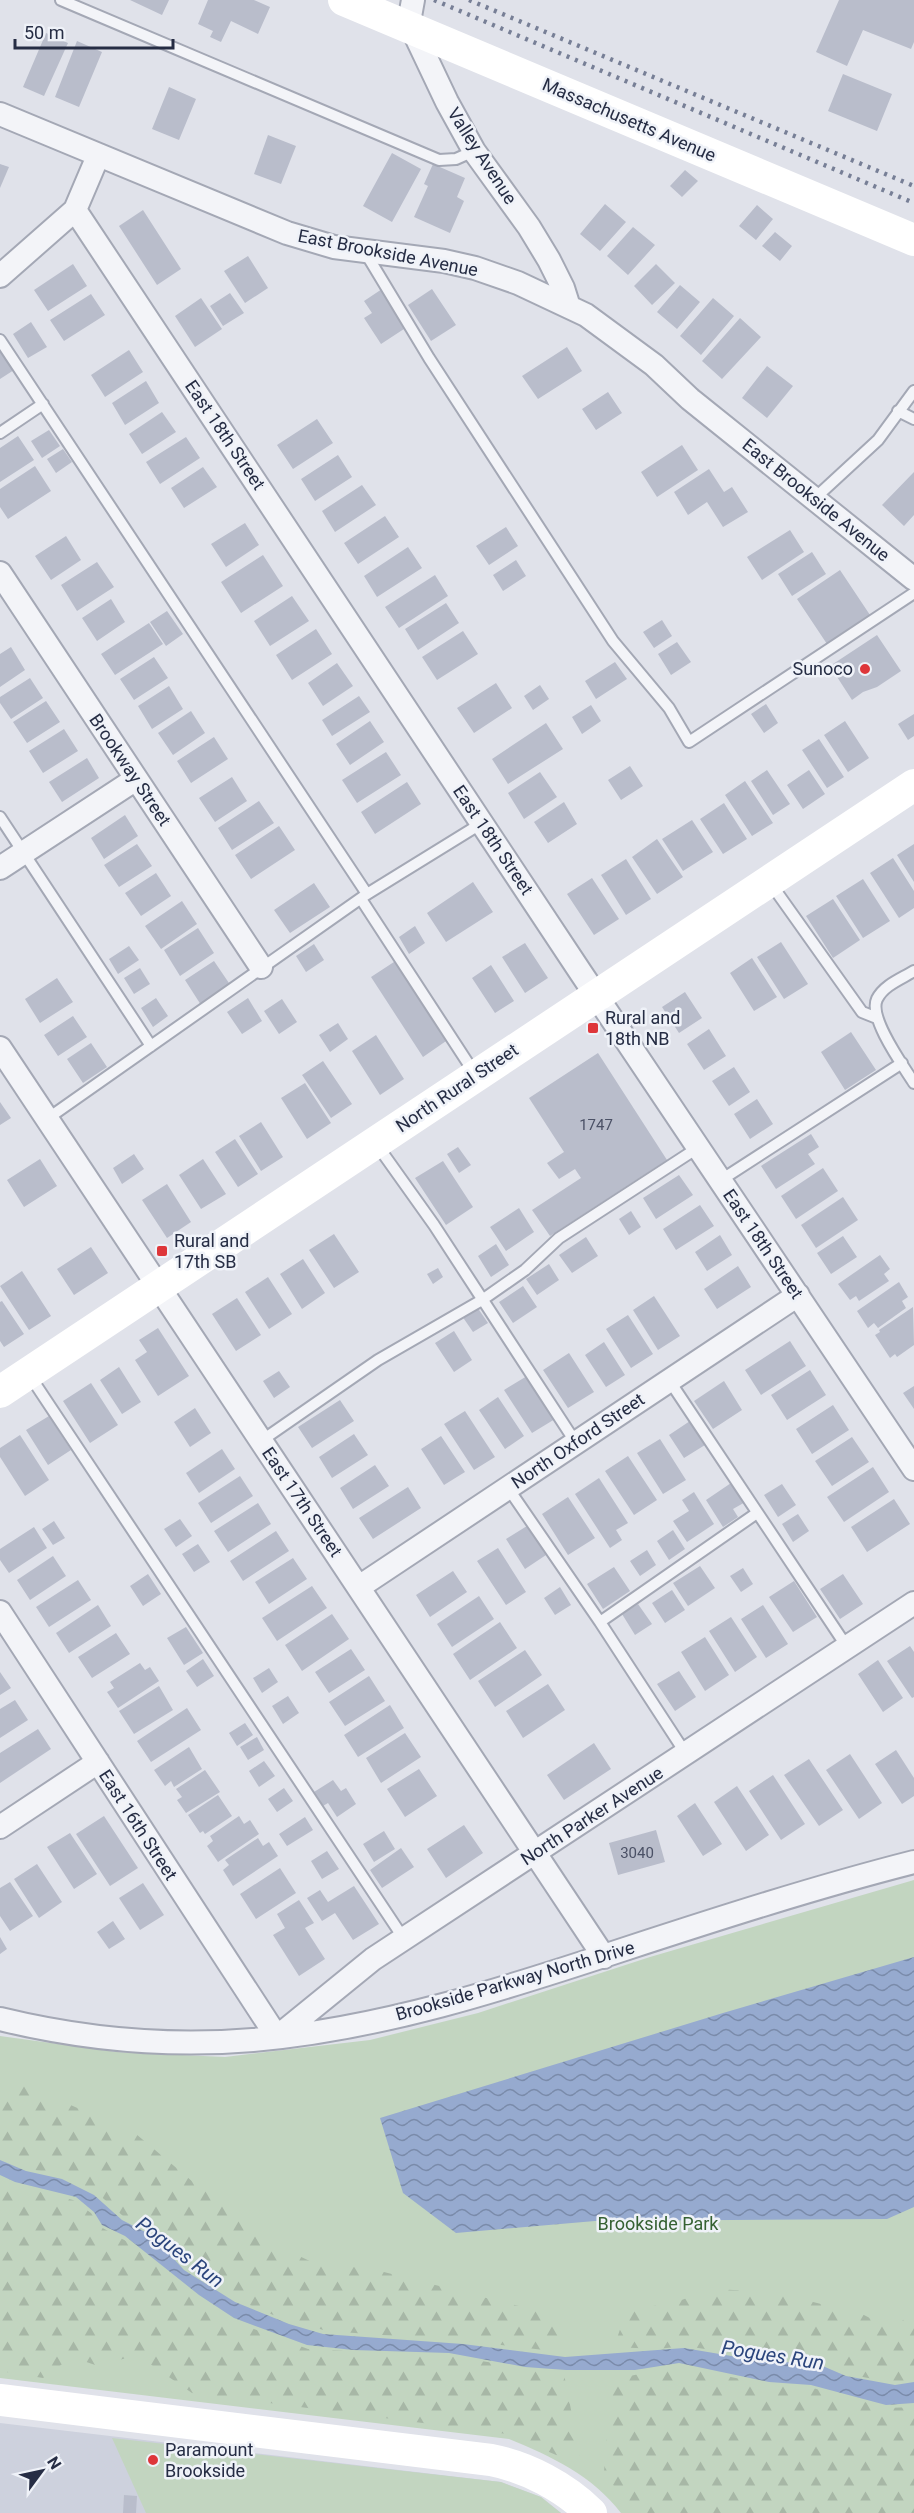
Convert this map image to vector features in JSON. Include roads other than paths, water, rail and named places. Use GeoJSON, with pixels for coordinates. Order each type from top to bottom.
{"type":"FeatureCollection","features":[{"type":"Feature","properties":{"kind":"main road","name":"Massachusetts Avenue"},"geometry":{"type":"LineString","coordinates":[[344,0],[413,14],[914,240]]}},
{"type":"Feature","properties":{"kind":"main road","name":"North Rural Street"},"geometry":{"type":"LineString","coordinates":[[0,1392],[914,785]]}},
{"type":"Feature","properties":{"kind":"main road"},"geometry":{"type":"LineString","coordinates":[[0,2400],[499,2461],[558,2487],[591,2513]]}},
{"type":"Feature","properties":{"kind":"street","name":"Valley Avenue"},"geometry":{"type":"LineString","coordinates":[[413,14],[447,102],[474,151],[529,227],[549,260],[563,288],[569,307]]}},
{"type":"Feature","properties":{"kind":"street","name":"East Brookside Avenue"},"geometry":{"type":"LineString","coordinates":[[0,114],[287,234],[317,243],[365,252],[444,261],[475,268],[518,283],[586,315],[628,345],[690,399],[914,579]]}},
{"type":"Feature","properties":{"kind":"street"},"geometry":{"type":"LineString","coordinates":[[0,276],[75,210],[98,156]]}},
{"type":"Feature","properties":{"kind":"street","name":"East 18th Street"},"geometry":{"type":"LineString","coordinates":[[75,210],[914,1469]]}},
{"type":"Feature","properties":{"kind":"street","name":"Brookway Street"},"geometry":{"type":"LineString","coordinates":[[0,573],[261,967]]}},
{"type":"Feature","properties":{"kind":"street"},"geometry":{"type":"LineString","coordinates":[[0,868],[136,779]]}},
{"type":"Feature","properties":{"kind":"street","name":"East 17th Street"},"geometry":{"type":"LineString","coordinates":[[0,1048],[604,1957]]}},
{"type":"Feature","properties":{"kind":"street","name":"North Oxford Street"},"geometry":{"type":"LineString","coordinates":[[358,1587],[798,1295]]}},
{"type":"Feature","properties":{"kind":"street","name":"North Parker Avenue"},"geometry":{"type":"LineString","coordinates":[[277,2037],[373,1959],[914,1603]]}},
{"type":"Feature","properties":{"kind":"street","name":"East 16th Street"},"geometry":{"type":"LineString","coordinates":[[0,1612],[277,2037]]}},
{"type":"Feature","properties":{"kind":"street"},"geometry":{"type":"LineString","coordinates":[[0,1827],[98,1762]]}},
{"type":"Feature","properties":{"kind":"street","name":"Brookside Parkway North Drive"},"geometry":{"type":"LineString","coordinates":[[0,2019],[69,2034],[207,2041],[277,2037],[390,2019],[463,2000],[604,1957],[837,1882],[914,1862]]}},
{"type":"Feature","properties":{"kind":"lane"},"geometry":{"type":"LineString","coordinates":[[61,0],[439,160],[456,159],[474,151]]}},
{"type":"Feature","properties":{"kind":"lane"},"geometry":{"type":"LineString","coordinates":[[365,252],[429,358],[613,641],[669,708],[689,742],[914,593]]}},
{"type":"Feature","properties":{"kind":"lane"},"geometry":{"type":"LineString","coordinates":[[0,340],[364,896],[476,1076]]}},
{"type":"Feature","properties":{"kind":"lane"},"geometry":{"type":"LineString","coordinates":[[814,499],[878,440],[914,391]]}},
{"type":"Feature","properties":{"kind":"lane"},"geometry":{"type":"LineString","coordinates":[[0,433],[43,404]]}},
{"type":"Feature","properties":{"kind":"lane"},"geometry":{"type":"LineString","coordinates":[[898,411],[914,419]]}},
{"type":"Feature","properties":{"kind":"lane"},"geometry":{"type":"LineString","coordinates":[[0,817],[151,1046]]}},
{"type":"Feature","properties":{"kind":"lane"},"geometry":{"type":"LineString","coordinates":[[47,1119],[364,896],[482,823]]}},
{"type":"Feature","properties":{"kind":"lane"},"geometry":{"type":"LineString","coordinates":[[769,881],[861,1012],[877,1018]]}},
{"type":"Feature","properties":{"kind":"lane"},"geometry":{"type":"LineString","coordinates":[[914,971],[886,988],[877,1000],[877,1018],[914,1083]]}},
{"type":"Feature","properties":{"kind":"lane"},"geometry":{"type":"LineString","coordinates":[[720,1180],[902,1063]]}},
{"type":"Feature","properties":{"kind":"lane"},"geometry":{"type":"LineString","coordinates":[[375,1143],[434,1225],[576,1443]]}},
{"type":"Feature","properties":{"kind":"lane"},"geometry":{"type":"LineString","coordinates":[[261,1441],[378,1360],[482,1300],[525,1270],[559,1238],[699,1147]]}},
{"type":"Feature","properties":{"kind":"lane"},"geometry":{"type":"LineString","coordinates":[[28,1373],[404,1939]]}},
{"type":"Feature","properties":{"kind":"lane"},"geometry":{"type":"LineString","coordinates":[[669,1380],[848,1647]]}},
{"type":"Feature","properties":{"kind":"lane"},"geometry":{"type":"LineString","coordinates":[[508,1488],[600,1622],[686,1754]]}},
{"type":"Feature","properties":{"kind":"lane"},"geometry":{"type":"LineString","coordinates":[[600,1622],[757,1513]]}},
{"type":"Feature","properties":{"kind":"water"},"geometry":{"type":"Polygon","coordinates":[[[914,1957],[914,2207],[887,2219],[595,2221],[456,2233],[403,2193],[380,2118],[914,1957]]]}},
{"type":"Feature","properties":{"kind":"water"},"geometry":{"type":"Polygon","coordinates":[[[0,2160],[26,2171],[62,2179],[94,2195],[122,2220],[153,2236],[184,2270],[235,2302],[289,2324],[323,2334],[463,2344],[565,2357],[684,2348],[773,2363],[811,2361],[846,2376],[895,2385],[914,2382],[914,2403],[886,2405],[811,2385],[769,2382],[679,2363],[635,2370],[566,2370],[525,2367],[449,2353],[353,2350],[307,2345],[234,2318],[199,2295],[125,2236],[102,2225],[94,2212],[76,2197],[15,2182],[0,2175],[0,2160]]]}},
{"type":"Feature","properties":{"kind":"railway"},"geometry":{"type":"LineString","coordinates":[[434,0],[914,203]]}},
{"type":"Feature","properties":{"kind":"railway"},"geometry":{"type":"LineString","coordinates":[[469,0],[914,186]]}},
{"type":"Feature","properties":{"kind":"place","name":"Sunoco"},"geometry":{"type":"Point","coordinates":[865,669]}},
{"type":"Feature","properties":{"kind":"place","name":"Rural and 18th NB"},"geometry":{"type":"Point","coordinates":[593,1028]}},
{"type":"Feature","properties":{"kind":"place","name":"Rural and 17th SB"},"geometry":{"type":"Point","coordinates":[162,1251]}},
{"type":"Feature","properties":{"kind":"place","name":"Paramount Brookside"},"geometry":{"type":"Point","coordinates":[153,2460]}},
{"type":"Feature","properties":{"kind":"park label","name":"Brookside Park"},"geometry":{"type":"Point","coordinates":[658,2224]}},
{"type":"Feature","properties":{"kind":"water label","name":"Pogues Run"},"geometry":{"type":"Point","coordinates":[180,2252]}},
{"type":"Feature","properties":{"kind":"water label","name":"Pogues Run"},"geometry":{"type":"Point","coordinates":[773,2355]}}]}
